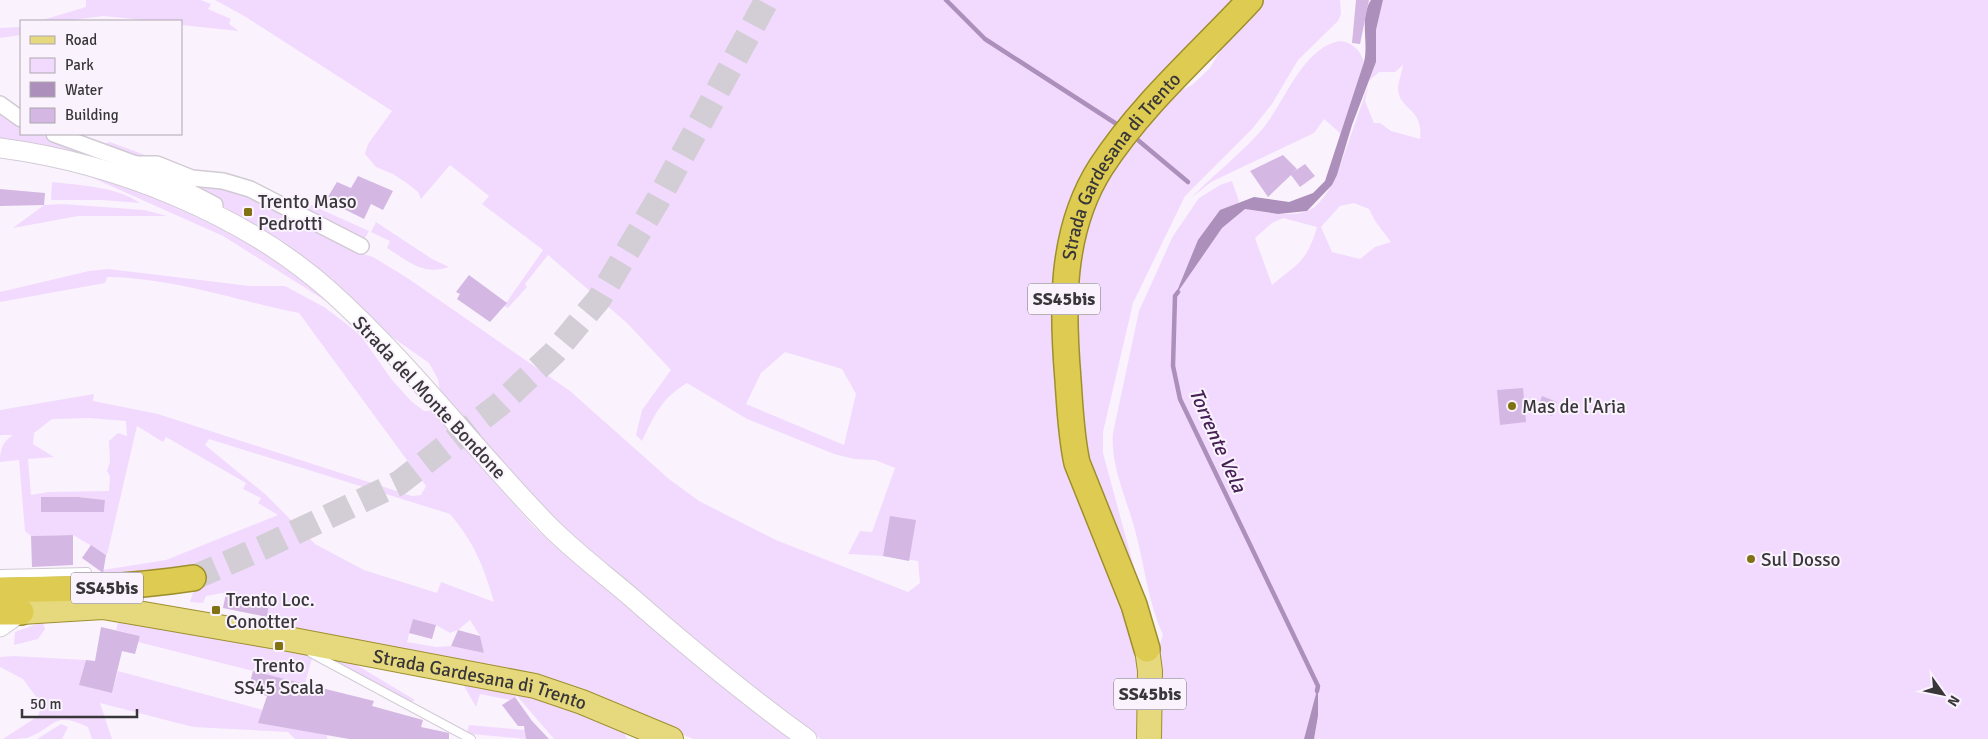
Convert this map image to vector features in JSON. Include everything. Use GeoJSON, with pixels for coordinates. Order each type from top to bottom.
{"type":"FeatureCollection","features":[{"type":"Feature","properties":{"kind":"highway","name":"Strada Gardesana di Trento"},"geometry":{"type":"LineString","coordinates":[[1147,649],[1134,605],[1074,449],[1063,313],[1066,272],[1074,233],[1085,198],[1100,168],[1122,137],[1155,99],[1250,0]]}},
{"type":"Feature","properties":{"kind":"highway","name":"SS45bis"},"geometry":{"type":"LineString","coordinates":[[0,590],[76,590],[159,583],[193,578]]}},
{"type":"Feature","properties":{"kind":"main road","name":"Strada Gardesana di Trento"},"geometry":{"type":"LineString","coordinates":[[10,612],[103,607],[283,638],[535,686],[582,702],[671,739]]}},
{"type":"Feature","properties":{"kind":"main road","name":"Strada Gardesana di Trento"},"geometry":{"type":"LineString","coordinates":[[1147,649],[1150,671],[1149,739]]}},
{"type":"Feature","properties":{"kind":"street"},"geometry":{"type":"LineString","coordinates":[[0,104],[20,118]]}},
{"type":"Feature","properties":{"kind":"street"},"geometry":{"type":"LineString","coordinates":[[57,135],[136,164],[216,206],[230,217],[229,221]]}},
{"type":"Feature","properties":{"kind":"street","name":"Strada del Monte Bondone"},"geometry":{"type":"LineString","coordinates":[[0,148],[69,160],[162,192],[229,221],[328,289],[406,368],[490,464],[551,528],[724,676],[807,739]]}},
{"type":"Feature","properties":{"kind":"street"},"geometry":{"type":"LineString","coordinates":[[136,164],[157,164],[192,178],[223,181],[250,189],[361,246]]}},
{"type":"Feature","properties":{"kind":"street"},"geometry":{"type":"LineString","coordinates":[[0,627],[10,612]]}},
{"type":"Feature","properties":{"kind":"lane"},"geometry":{"type":"LineString","coordinates":[[0,574],[86,572]]}},
{"type":"Feature","properties":{"kind":"lane","name":"Strada Gardesana di Trento"},"geometry":{"type":"LineString","coordinates":[[283,638],[471,739]]}},
{"type":"Feature","properties":{"kind":"green space"},"geometry":{"type":"Polygon","coordinates":[[[86,0],[201,0],[211,4],[208,9],[231,19],[229,24],[239,31],[182,25],[182,20],[144,20],[103,16],[73,20],[42,20],[86,7],[86,0]]]}},
{"type":"Feature","properties":{"kind":"green space"},"geometry":{"type":"Polygon","coordinates":[[[215,0],[1238,0],[1099,157],[1055,347],[1138,643],[1143,739],[821,739],[771,703],[580,546],[528,495],[440,391],[438,379],[429,363],[385,332],[225,207],[158,170],[219,183],[306,219],[360,253],[373,257],[406,277],[570,391],[669,479],[699,501],[776,540],[908,592],[920,583],[918,561],[848,554],[860,531],[872,532],[895,468],[875,460],[854,459],[834,454],[747,419],[687,383],[665,401],[642,441],[636,435],[642,410],[671,370],[627,323],[548,255],[525,284],[527,287],[508,308],[504,306],[543,250],[482,204],[489,196],[450,165],[421,199],[418,192],[408,184],[393,174],[376,167],[365,154],[368,144],[392,111],[246,17],[215,0]],[[785,352],[761,373],[746,404],[844,445],[856,394],[842,369],[785,352]]]}},
{"type":"Feature","properties":{"kind":"green space"},"geometry":{"type":"Polygon","coordinates":[[[1262,0],[1340,0],[1341,14],[1338,21],[1298,60],[1272,104],[1252,129],[1185,196],[1133,303],[1103,432],[1103,453],[1145,608],[1083,445],[1073,292],[1077,260],[1094,204],[1115,163],[1175,93],[1192,85],[1210,68],[1220,51],[1222,41],[1262,0]]]}},
{"type":"Feature","properties":{"kind":"green space"},"geometry":{"type":"Polygon","coordinates":[[[1383,0],[1988,0],[1988,739],[1314,739],[1318,716],[1317,689],[1304,739],[1157,739],[1156,655],[1163,635],[1150,598],[1136,534],[1117,471],[1113,446],[1113,433],[1139,311],[1173,236],[1199,198],[1220,185],[1232,181],[1239,201],[1236,206],[1272,213],[1291,214],[1312,209],[1325,196],[1337,175],[1368,86],[1365,101],[1374,123],[1380,123],[1391,131],[1420,139],[1418,121],[1399,96],[1398,86],[1403,65],[1395,72],[1379,72],[1369,81],[1376,62],[1376,30],[1383,0]],[[1354,203],[1340,206],[1321,227],[1332,252],[1360,259],[1375,247],[1391,242],[1375,221],[1369,209],[1354,203]],[[1283,218],[1272,223],[1255,238],[1272,285],[1295,267],[1305,255],[1317,227],[1283,218]]]}},
{"type":"Feature","properties":{"kind":"green space"},"geometry":{"type":"Polygon","coordinates":[[[20,27],[20,35],[0,38],[0,28],[20,27]]]}},
{"type":"Feature","properties":{"kind":"green space"},"geometry":{"type":"Polygon","coordinates":[[[1340,41],[1355,47],[1364,62],[1341,134],[1324,119],[1314,133],[1211,182],[1191,198],[1258,134],[1303,66],[1326,46],[1340,41]]]}},
{"type":"Feature","properties":{"kind":"green space"},"geometry":{"type":"Polygon","coordinates":[[[0,112],[20,125],[20,135],[42,135],[109,158],[140,176],[0,140],[0,112]]]}},
{"type":"Feature","properties":{"kind":"green space"},"geometry":{"type":"Polygon","coordinates":[[[110,142],[153,158],[140,162],[99,145],[110,142]]]}},
{"type":"Feature","properties":{"kind":"green space"},"geometry":{"type":"Polygon","coordinates":[[[84,174],[159,198],[260,246],[337,308],[223,236],[84,174]]]}},
{"type":"Feature","properties":{"kind":"green space"},"geometry":{"type":"Polygon","coordinates":[[[52,182],[110,190],[121,193],[140,203],[102,200],[51,200],[52,182]]]}},
{"type":"Feature","properties":{"kind":"green space"},"geometry":{"type":"Polygon","coordinates":[[[62,204],[144,210],[167,216],[78,216],[13,228],[44,205],[62,204]]]}},
{"type":"Feature","properties":{"kind":"green space"},"geometry":{"type":"Polygon","coordinates":[[[311,205],[369,231],[363,241],[307,214],[311,205]]]}},
{"type":"Feature","properties":{"kind":"green space"},"geometry":{"type":"Polygon","coordinates":[[[376,222],[432,259],[449,267],[431,270],[409,262],[387,248],[390,241],[371,232],[376,222]]]}},
{"type":"Feature","properties":{"kind":"green space"},"geometry":{"type":"Polygon","coordinates":[[[108,269],[250,286],[285,286],[324,307],[361,336],[392,380],[411,401],[424,411],[432,411],[534,527],[628,608],[796,739],[693,739],[581,691],[286,632],[287,620],[267,617],[269,602],[222,593],[206,596],[203,603],[190,602],[195,586],[101,580],[103,570],[166,560],[278,515],[258,503],[261,498],[243,489],[246,483],[166,437],[163,442],[137,426],[107,555],[73,535],[31,536],[25,531],[19,460],[0,462],[2,447],[6,440],[13,435],[0,435],[0,410],[94,394],[93,401],[158,414],[412,496],[421,495],[426,486],[299,313],[180,285],[132,278],[107,277],[105,283],[0,302],[0,292],[89,271],[108,269]],[[90,418],[52,419],[34,433],[33,444],[54,457],[28,459],[31,495],[48,492],[109,491],[110,476],[107,471],[110,462],[109,441],[118,433],[127,436],[126,421],[90,418]],[[209,439],[205,445],[265,494],[315,544],[364,570],[437,593],[441,582],[494,602],[486,577],[472,545],[450,514],[209,439]],[[41,497],[41,512],[104,512],[105,500],[78,497],[41,497]],[[413,619],[407,642],[436,647],[451,646],[484,653],[480,636],[470,620],[458,630],[450,633],[436,625],[413,619]]]}},
{"type":"Feature","properties":{"kind":"green space"},"geometry":{"type":"Polygon","coordinates":[[[119,618],[296,650],[312,658],[305,684],[261,673],[263,666],[256,664],[253,671],[138,642],[140,636],[116,630],[119,618]]]}},
{"type":"Feature","properties":{"kind":"green space"},"geometry":{"type":"Polygon","coordinates":[[[43,622],[45,629],[38,639],[14,645],[15,632],[43,622]]]}},
{"type":"Feature","properties":{"kind":"green space"},"geometry":{"type":"Polygon","coordinates":[[[317,652],[343,657],[415,700],[410,703],[317,652]]]}},
{"type":"Feature","properties":{"kind":"green space"},"geometry":{"type":"Polygon","coordinates":[[[0,657],[86,660],[80,685],[112,693],[118,671],[263,710],[259,723],[327,735],[327,739],[295,739],[288,732],[193,727],[100,703],[112,739],[92,739],[88,727],[76,722],[61,720],[27,738],[3,739],[38,716],[42,705],[23,679],[0,667],[0,657]]]}},
{"type":"Feature","properties":{"kind":"green space"},"geometry":{"type":"Polygon","coordinates":[[[460,679],[525,690],[621,727],[627,739],[554,739],[517,696],[510,700],[480,694],[476,707],[460,679]]]}},
{"type":"Feature","properties":{"kind":"green space"},"geometry":{"type":"Polygon","coordinates":[[[61,724],[68,727],[62,739],[37,739],[61,724]]]}},
{"type":"Feature","properties":{"kind":"green space"},"geometry":{"type":"Polygon","coordinates":[[[469,725],[525,730],[526,739],[471,734],[467,732],[469,725]]]}},
{"type":"Feature","properties":{"kind":"water"},"geometry":{"type":"Polygon","coordinates":[[[1371,0],[1383,0],[1376,30],[1376,62],[1332,185],[1307,211],[1278,214],[1245,209],[1222,228],[1175,296],[1198,240],[1220,210],[1254,197],[1289,202],[1313,193],[1325,181],[1364,62],[1366,46],[1365,22],[1367,7],[1371,0]]]}},
{"type":"Feature","properties":{"kind":"water"},"geometry":{"type":"Polygon","coordinates":[[[1318,686],[1318,716],[1314,739],[1304,739],[1318,686]]]}},
{"type":"Feature","properties":{"kind":"building"},"geometry":{"type":"Polygon","coordinates":[[[1356,0],[1369,0],[1360,44],[1352,43],[1356,0]]]}},
{"type":"Feature","properties":{"kind":"building"},"geometry":{"type":"Polygon","coordinates":[[[1283,155],[1297,169],[1292,173],[1305,164],[1315,176],[1300,187],[1291,175],[1268,197],[1250,171],[1283,155]]]}},
{"type":"Feature","properties":{"kind":"building"},"geometry":{"type":"Polygon","coordinates":[[[358,176],[393,191],[383,210],[371,204],[364,219],[326,200],[337,182],[351,188],[358,176]]]}},
{"type":"Feature","properties":{"kind":"building"},"geometry":{"type":"Polygon","coordinates":[[[0,189],[45,193],[44,205],[0,206],[0,189]]]}},
{"type":"Feature","properties":{"kind":"building"},"geometry":{"type":"Polygon","coordinates":[[[469,275],[507,303],[490,322],[457,299],[460,294],[456,292],[469,275]]]}},
{"type":"Feature","properties":{"kind":"building","name":"Mas de l'Aria"},"geometry":{"type":"Polygon","coordinates":[[[1523,388],[1526,422],[1500,425],[1497,390],[1523,388]]]}},
{"type":"Feature","properties":{"kind":"building"},"geometry":{"type":"Polygon","coordinates":[[[1542,396],[1557,402],[1552,416],[1537,410],[1542,396]]]}},
{"type":"Feature","properties":{"kind":"building"},"geometry":{"type":"Polygon","coordinates":[[[41,497],[78,497],[105,500],[104,512],[41,512],[41,497]]]}},
{"type":"Feature","properties":{"kind":"building"},"geometry":{"type":"Polygon","coordinates":[[[890,516],[916,520],[909,561],[883,556],[890,516]]]}},
{"type":"Feature","properties":{"kind":"building"},"geometry":{"type":"Polygon","coordinates":[[[73,535],[73,565],[32,567],[31,536],[73,535]]]}},
{"type":"Feature","properties":{"kind":"building"},"geometry":{"type":"Polygon","coordinates":[[[91,545],[106,555],[103,573],[82,558],[91,545]]]}},
{"type":"Feature","properties":{"kind":"building"},"geometry":{"type":"Polygon","coordinates":[[[226,593],[269,602],[267,617],[223,608],[226,593]]]}},
{"type":"Feature","properties":{"kind":"building"},"geometry":{"type":"Polygon","coordinates":[[[413,619],[436,625],[432,639],[409,633],[413,619]]]}},
{"type":"Feature","properties":{"kind":"building"},"geometry":{"type":"Polygon","coordinates":[[[101,627],[140,636],[135,654],[122,651],[112,693],[79,685],[86,660],[95,661],[101,627]]]}},
{"type":"Feature","properties":{"kind":"building"},"geometry":{"type":"Polygon","coordinates":[[[458,630],[480,636],[484,653],[451,646],[458,630]]]}},
{"type":"Feature","properties":{"kind":"building"},"geometry":{"type":"Polygon","coordinates":[[[253,671],[374,701],[372,706],[423,720],[421,727],[449,733],[449,739],[349,739],[258,723],[267,696],[248,690],[253,671]]]}},
{"type":"Feature","properties":{"kind":"building"},"geometry":{"type":"Polygon","coordinates":[[[515,697],[532,721],[549,739],[526,739],[524,726],[518,726],[502,705],[515,697]]]}},
{"type":"Feature","properties":{"kind":"waterway"},"geometry":{"type":"LineString","coordinates":[[946,0],[985,39],[1115,123]]}},
{"type":"Feature","properties":{"kind":"waterway"},"geometry":{"type":"LineString","coordinates":[[1139,141],[1188,182]]}},
{"type":"Feature","properties":{"kind":"waterway","name":"Torrente Vela"},"geometry":{"type":"LineString","coordinates":[[1178,292],[1175,296],[1173,366],[1180,399],[1318,686],[1317,691]]}},
{"type":"Feature","properties":{"kind":"tunnel"},"geometry":{"type":"LineString","coordinates":[[193,578],[264,547],[399,483],[499,405],[554,353],[599,299],[658,200],[767,0]]}},
{"type":"Feature","properties":{"kind":"place","name":"Trento Maso Pedrotti"},"geometry":{"type":"Point","coordinates":[248,212]}},
{"type":"Feature","properties":{"kind":"place","name":"Mas de l'Aria"},"geometry":{"type":"Point","coordinates":[1512,406]}},
{"type":"Feature","properties":{"kind":"place","name":"Sul Dosso"},"geometry":{"type":"Point","coordinates":[1751,559]}},
{"type":"Feature","properties":{"kind":"place","name":"Trento Loc. Conotter"},"geometry":{"type":"Point","coordinates":[216,610]}},
{"type":"Feature","properties":{"kind":"place","name":"Trento SS45 Scala"},"geometry":{"type":"Point","coordinates":[279,646]}}]}
